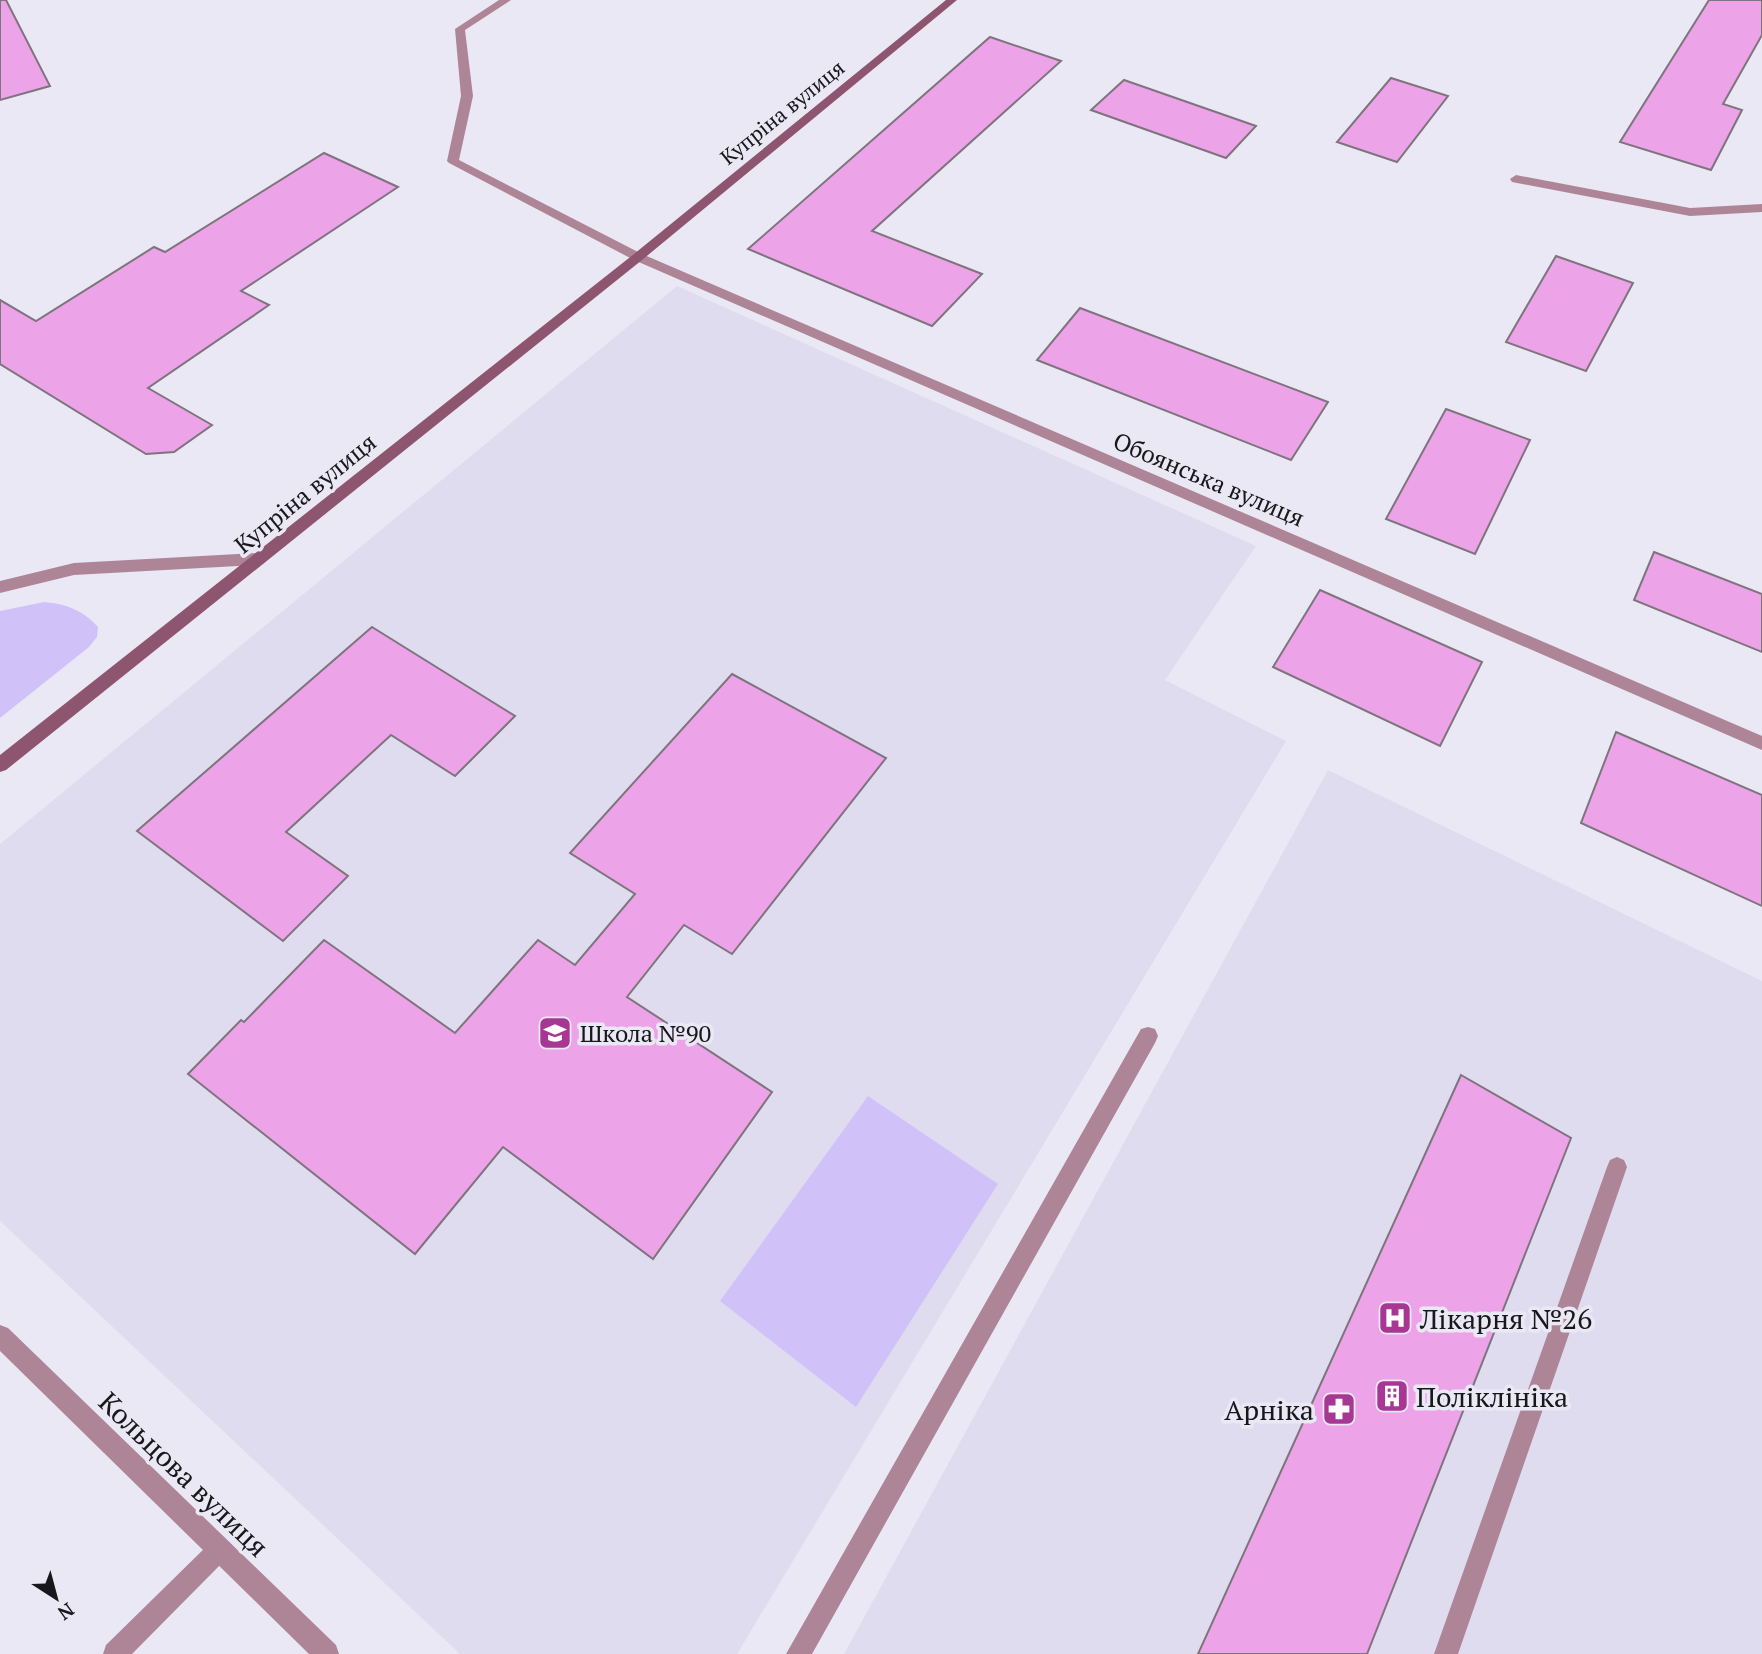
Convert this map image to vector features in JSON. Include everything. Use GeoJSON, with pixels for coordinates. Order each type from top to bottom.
{"type":"FeatureCollection","features":[{"type":"Feature","properties":{"kind":"main road","name":"Купріна вулиця"},"geometry":{"type":"LineString","coordinates":[[0,765],[638,257],[952,0]]}},
{"type":"Feature","properties":{"kind":"street"},"geometry":{"type":"LineString","coordinates":[[506,0],[460,29],[467,96],[453,161],[638,257]]}},
{"type":"Feature","properties":{"kind":"street"},"geometry":{"type":"LineString","coordinates":[[1516,179],[1690,212],[1762,208]]}},
{"type":"Feature","properties":{"kind":"street","name":"Обоянська вулиця"},"geometry":{"type":"LineString","coordinates":[[638,257],[1762,743]]}},
{"type":"Feature","properties":{"kind":"street"},"geometry":{"type":"LineString","coordinates":[[0,587],[74,569],[258,559]]}},
{"type":"Feature","properties":{"kind":"street"},"geometry":{"type":"LineString","coordinates":[[798,1654],[1148,1036]]}},
{"type":"Feature","properties":{"kind":"street"},"geometry":{"type":"LineString","coordinates":[[1446,1654],[1617,1167]]}},
{"type":"Feature","properties":{"kind":"street","name":"Кольцова вулиця"},"geometry":{"type":"LineString","coordinates":[[0,1336],[327,1654]]}},
{"type":"Feature","properties":{"kind":"street"},"geometry":{"type":"LineString","coordinates":[[114,1654],[219,1550]]}},
{"type":"Feature","properties":{"kind":"shaded area","name":"Школа №90"},"geometry":{"type":"Polygon","coordinates":[[[677,286],[1256,546],[1165,680],[1286,741],[737,1654],[460,1654],[0,1221],[0,844],[677,286]]]}},
{"type":"Feature","properties":{"kind":"shaded area"},"geometry":{"type":"Polygon","coordinates":[[[44,602],[60,604],[80,612],[98,627],[97,637],[89,647],[0,718],[0,611],[44,602]]]}},
{"type":"Feature","properties":{"kind":"shaded area","name":"Лікарня №26"},"geometry":{"type":"Polygon","coordinates":[[[1328,770],[1762,981],[1762,1654],[844,1654],[1328,770]]]}},
{"type":"Feature","properties":{"kind":"shaded area"},"geometry":{"type":"Polygon","coordinates":[[[868,1096],[998,1184],[856,1407],[720,1301],[868,1096]]]}},
{"type":"Feature","properties":{"kind":"building"},"geometry":{"type":"Polygon","coordinates":[[[0,0],[6,0],[50,86],[0,100],[0,0]]]}},
{"type":"Feature","properties":{"kind":"building"},"geometry":{"type":"Polygon","coordinates":[[[1709,0],[1762,0],[1762,35],[1723,104],[1742,110],[1711,170],[1620,142],[1709,0]]]}},
{"type":"Feature","properties":{"kind":"building"},"geometry":{"type":"Polygon","coordinates":[[[990,37],[1061,61],[872,231],[982,274],[932,326],[748,249],[990,37]]]}},
{"type":"Feature","properties":{"kind":"building"},"geometry":{"type":"Polygon","coordinates":[[[1391,78],[1448,96],[1397,162],[1337,142],[1391,78]]]}},
{"type":"Feature","properties":{"kind":"building"},"geometry":{"type":"Polygon","coordinates":[[[1124,80],[1256,126],[1226,158],[1091,110],[1124,80]]]}},
{"type":"Feature","properties":{"kind":"building"},"geometry":{"type":"Polygon","coordinates":[[[324,153],[398,187],[241,291],[269,305],[148,388],[212,425],[174,452],[146,454],[0,364],[0,300],[36,321],[154,247],[165,252],[324,153]]]}},
{"type":"Feature","properties":{"kind":"building"},"geometry":{"type":"Polygon","coordinates":[[[1556,256],[1633,283],[1586,371],[1506,342],[1556,256]]]}},
{"type":"Feature","properties":{"kind":"building"},"geometry":{"type":"Polygon","coordinates":[[[1080,308],[1328,402],[1291,460],[1037,360],[1080,308]]]}},
{"type":"Feature","properties":{"kind":"building"},"geometry":{"type":"Polygon","coordinates":[[[1446,409],[1530,440],[1475,554],[1386,519],[1446,409]]]}},
{"type":"Feature","properties":{"kind":"building"},"geometry":{"type":"Polygon","coordinates":[[[1654,552],[1762,594],[1762,652],[1634,600],[1654,552]]]}},
{"type":"Feature","properties":{"kind":"building"},"geometry":{"type":"Polygon","coordinates":[[[1320,590],[1482,662],[1440,746],[1273,667],[1320,590]]]}},
{"type":"Feature","properties":{"kind":"building"},"geometry":{"type":"Polygon","coordinates":[[[372,627],[515,716],[455,776],[391,735],[286,832],[348,876],[283,941],[137,831],[372,627]]]}},
{"type":"Feature","properties":{"kind":"building"},"geometry":{"type":"Polygon","coordinates":[[[732,674],[886,758],[732,954],[684,925],[627,997],[772,1092],[653,1259],[503,1147],[415,1254],[188,1074],[241,1020],[244,1022],[324,940],[455,1033],[538,940],[575,965],[635,894],[570,853],[732,674]]]}},
{"type":"Feature","properties":{"kind":"building"},"geometry":{"type":"Polygon","coordinates":[[[1616,732],[1762,795],[1762,906],[1581,823],[1616,732]]]}},
{"type":"Feature","properties":{"kind":"building","name":"Поліклініка"},"geometry":{"type":"Polygon","coordinates":[[[1461,1075],[1571,1138],[1367,1654],[1198,1654],[1461,1075]]]}},
{"type":"Feature","properties":{"kind":"place","name":"Школа №90"},"geometry":{"type":"Point","coordinates":[555,1033]}},
{"type":"Feature","properties":{"kind":"place","name":"Лікарня №26"},"geometry":{"type":"Point","coordinates":[1395,1318]}},
{"type":"Feature","properties":{"kind":"place","name":"Поліклініка"},"geometry":{"type":"Point","coordinates":[1392,1396]}},
{"type":"Feature","properties":{"kind":"place","name":"Арніка"},"geometry":{"type":"Point","coordinates":[1339,1409]}}]}
